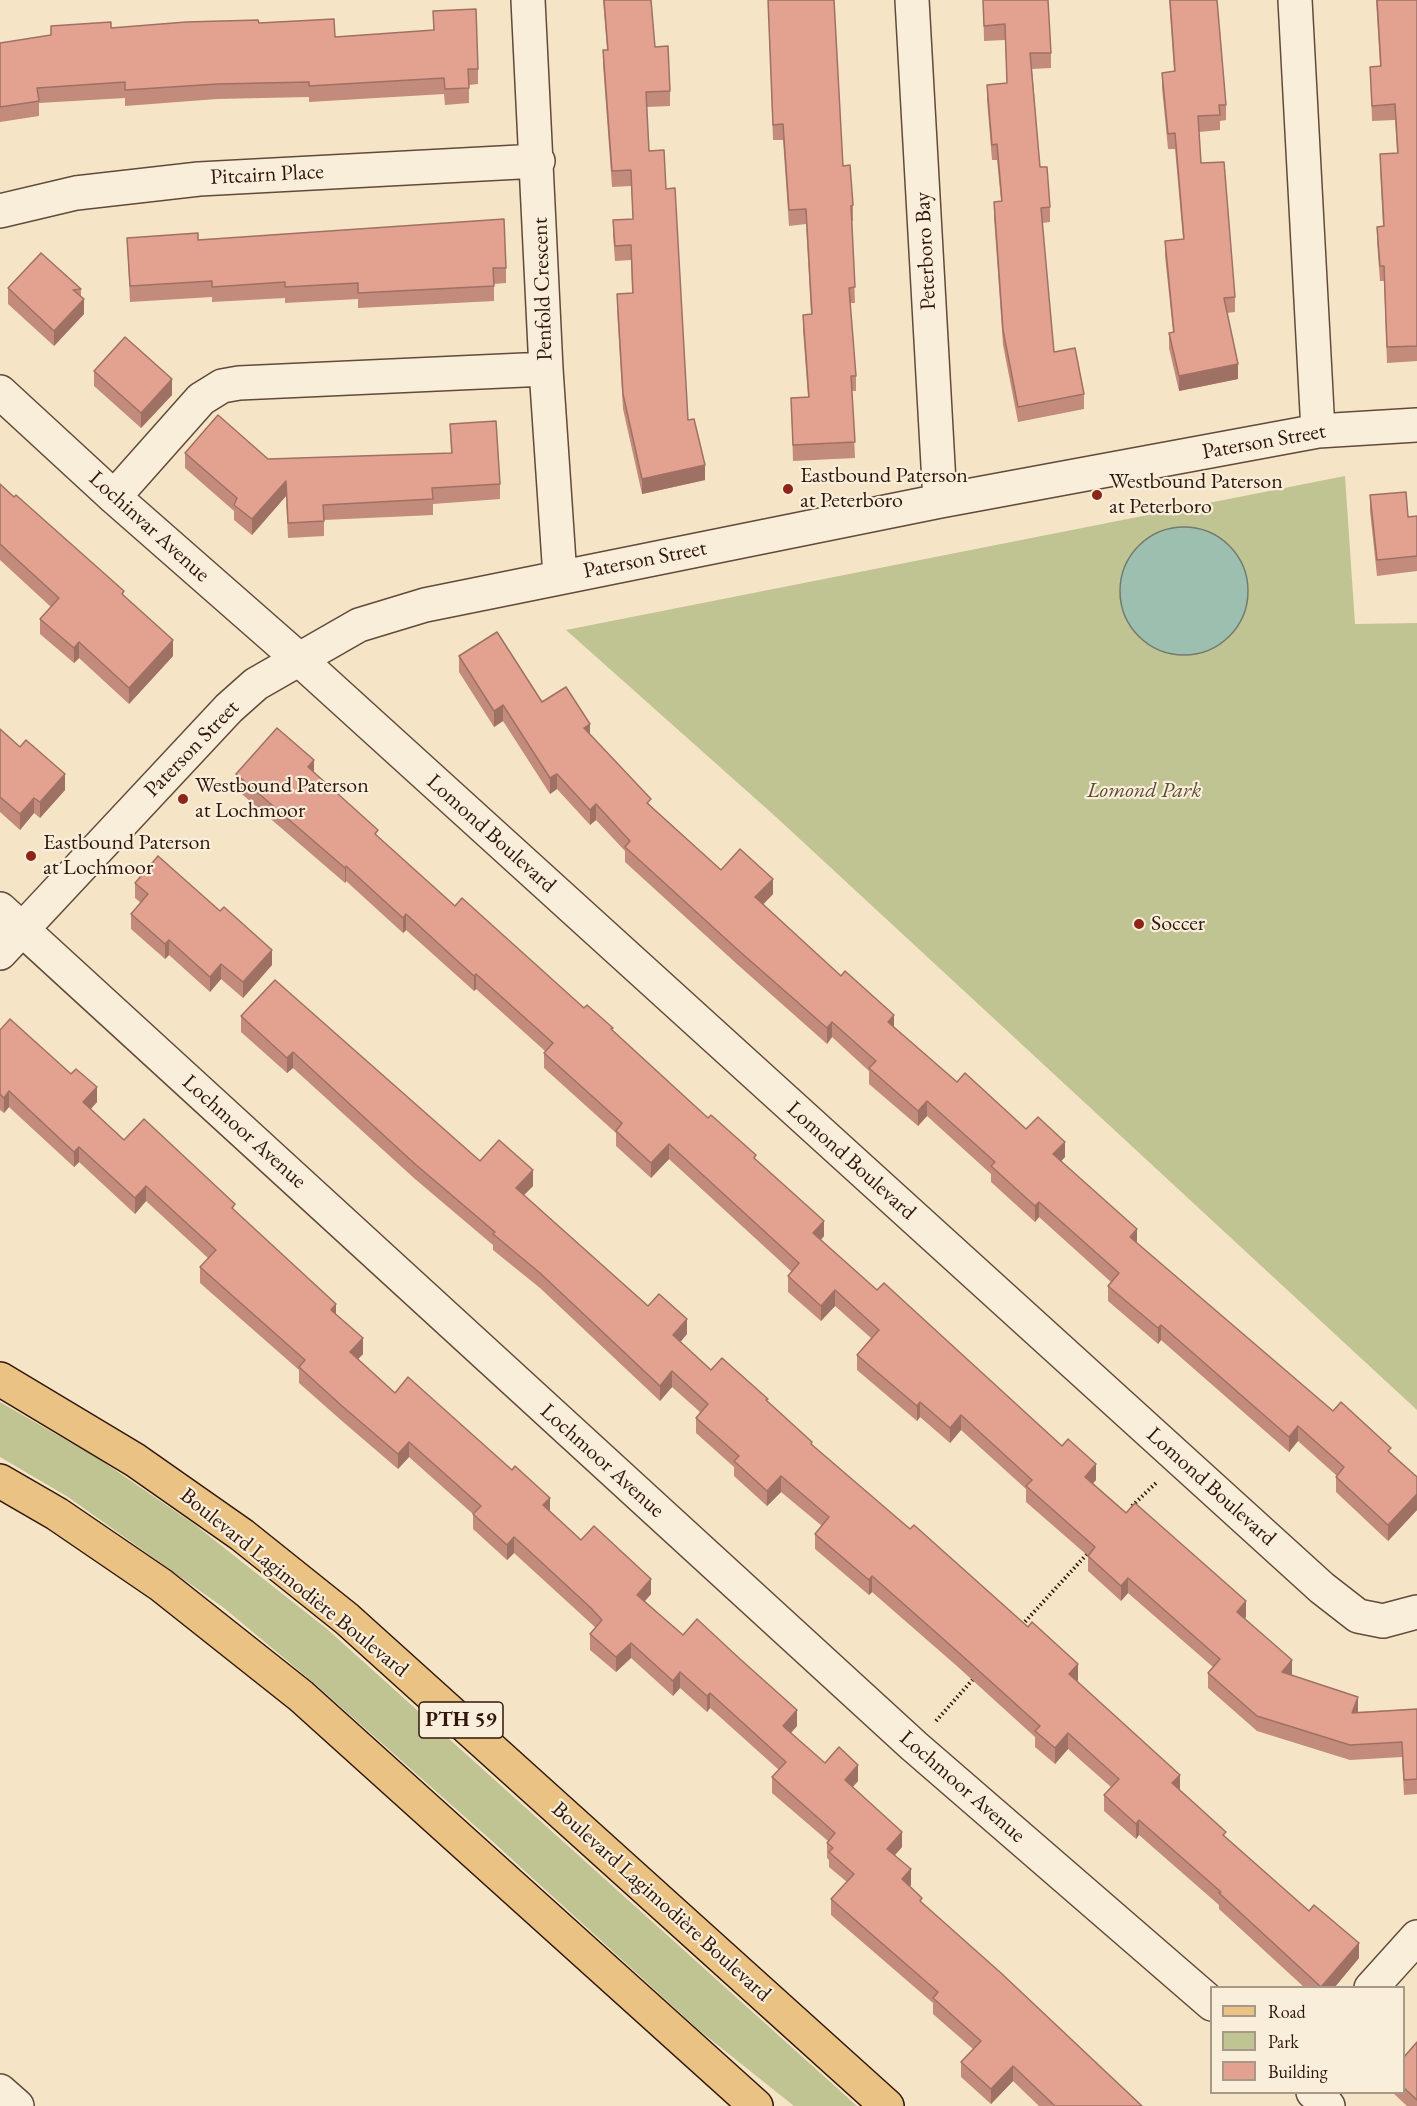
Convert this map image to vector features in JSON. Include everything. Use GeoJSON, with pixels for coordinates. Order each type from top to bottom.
{"type":"FeatureCollection","features":[{"type":"Feature","properties":{"kind":"main road","name":"Boulevard Lagimodière Boulevard"},"geometry":{"type":"LineString","coordinates":[[0,1379],[135,1460],[242,1535],[347,1619],[887,2106]]}},
{"type":"Feature","properties":{"kind":"main road"},"geometry":{"type":"LineString","coordinates":[[0,1481],[57,1514],[161,1585],[301,1696],[756,2106]]}},
{"type":"Feature","properties":{"kind":"street","name":"Penfold Crescent"},"geometry":{"type":"LineString","coordinates":[[528,0],[538,161],[546,369],[560,577]]}},
{"type":"Feature","properties":{"kind":"street","name":"Peterboro Bay"},"geometry":{"type":"LineString","coordinates":[[912,0],[940,501]]}},
{"type":"Feature","properties":{"kind":"street"},"geometry":{"type":"LineString","coordinates":[[1295,0],[1318,431]]}},
{"type":"Feature","properties":{"kind":"street","name":"Pitcairn Place"},"geometry":{"type":"LineString","coordinates":[[0,212],[76,193],[199,179],[538,161]]}},
{"type":"Feature","properties":{"kind":"street"},"geometry":{"type":"LineString","coordinates":[[114,497],[201,399],[222,386],[546,369]]}},
{"type":"Feature","properties":{"kind":"street","name":"Lochinvar Avenue"},"geometry":{"type":"LineString","coordinates":[[0,392],[114,497],[301,661]]}},
{"type":"Feature","properties":{"kind":"street","name":"Paterson Street"},"geometry":{"type":"LineString","coordinates":[[0,953],[11,920],[229,708],[256,684],[301,661],[359,625],[425,605],[940,501],[1318,431],[1417,425]]}},
{"type":"Feature","properties":{"kind":"street","name":"Lomond Boulevard"},"geometry":{"type":"LineString","coordinates":[[301,661],[1322,1588],[1358,1616],[1383,1621],[1417,1612]]}},
{"type":"Feature","properties":{"kind":"street","name":"Lochmoor Avenue"},"geometry":{"type":"LineString","coordinates":[[11,920],[914,1746],[1210,2002]]}},
{"type":"Feature","properties":{"kind":"street"},"geometry":{"type":"LineString","coordinates":[[1373,1986],[1417,1937]]}},
{"type":"Feature","properties":{"kind":"street"},"geometry":{"type":"LineString","coordinates":[[0,2091],[17,2106]]}},
{"type":"Feature","properties":{"kind":"street"},"geometry":{"type":"LineString","coordinates":[[1315,2094],[1328,2106]]}},
{"type":"Feature","properties":{"kind":"path"},"geometry":{"type":"LineString","coordinates":[[1129,1509],[1180,1460]]}},
{"type":"Feature","properties":{"kind":"path"},"geometry":{"type":"LineString","coordinates":[[1019,1629],[1089,1552]]}},
{"type":"Feature","properties":{"kind":"path"},"geometry":{"type":"LineString","coordinates":[[914,1746],[981,1671]]}},
{"type":"Feature","properties":{"kind":"green space","name":"Lomond Park"},"geometry":{"type":"Polygon","coordinates":[[[1345,476],[1355,624],[1417,623],[1417,1410],[776,817],[566,630],[1345,476]]]}},
{"type":"Feature","properties":{"kind":"green space"},"geometry":{"type":"Polygon","coordinates":[[[0,1402],[99,1459],[194,1524],[327,1629],[857,2106],[794,2106],[700,2031],[492,1841],[315,1684],[224,1608],[68,1497],[0,1457],[0,1402]]]}},
{"type":"Feature","properties":{"kind":"shaded area"},"geometry":{"type":"Polygon","coordinates":[[[1184,527],[1208,532],[1229,546],[1243,567],[1248,591],[1243,615],[1229,636],[1208,650],[1184,655],[1160,650],[1139,636],[1125,615],[1120,591],[1125,567],[1139,546],[1160,532],[1184,527]]]}},
{"type":"Feature","properties":{"kind":"building"},"geometry":{"type":"Polygon","coordinates":[[[604,0],[651,0],[655,47],[668,46],[670,91],[646,92],[649,151],[664,150],[666,189],[675,188],[688,420],[694,419],[705,465],[642,479],[623,394],[617,294],[633,293],[631,245],[615,246],[613,220],[633,219],[631,170],[612,171],[603,50],[608,50],[604,0]]]}},
{"type":"Feature","properties":{"kind":"building"},"geometry":{"type":"Polygon","coordinates":[[[768,0],[834,0],[843,166],[850,165],[853,205],[851,206],[855,287],[849,288],[856,376],[851,376],[855,442],[793,445],[791,398],[809,397],[803,315],[812,314],[806,209],[789,210],[783,124],[773,125],[768,0]]]}},
{"type":"Feature","properties":{"kind":"building"},"geometry":{"type":"Polygon","coordinates":[[[983,0],[1048,0],[1051,53],[1030,53],[1040,167],[1047,167],[1050,207],[1041,208],[1054,352],[1075,348],[1084,394],[1018,407],[1003,330],[994,202],[1002,201],[997,144],[992,145],[987,85],[1007,83],[1005,24],[984,26],[983,0]]]}},
{"type":"Feature","properties":{"kind":"building"},"geometry":{"type":"Polygon","coordinates":[[[1170,0],[1217,0],[1226,105],[1219,105],[1220,115],[1198,116],[1201,163],[1224,162],[1235,297],[1224,298],[1238,364],[1179,376],[1169,333],[1174,332],[1165,241],[1184,239],[1175,133],[1168,134],[1162,73],[1175,71],[1170,0]]]}},
{"type":"Feature","properties":{"kind":"building"},"geometry":{"type":"Polygon","coordinates":[[[1377,0],[1417,0],[1417,346],[1387,347],[1384,266],[1380,266],[1377,227],[1384,226],[1380,154],[1398,153],[1395,104],[1372,106],[1370,67],[1381,66],[1377,0]]]}},
{"type":"Feature","properties":{"kind":"building"},"geometry":{"type":"Polygon","coordinates":[[[476,9],[478,69],[468,69],[469,88],[445,89],[444,78],[309,86],[309,82],[217,84],[125,90],[125,82],[37,88],[39,101],[0,107],[0,43],[51,35],[51,26],[111,22],[111,28],[186,22],[258,20],[259,23],[334,19],[335,37],[434,30],[433,11],[476,9]]]}},
{"type":"Feature","properties":{"kind":"building"},"geometry":{"type":"Polygon","coordinates":[[[504,219],[506,268],[493,268],[494,286],[358,293],[358,283],[285,287],[285,282],[212,287],[212,281],[130,286],[127,238],[198,233],[198,240],[504,219]]]}},
{"type":"Feature","properties":{"kind":"building"},"geometry":{"type":"Polygon","coordinates":[[[41,253],[81,289],[73,290],[84,299],[54,331],[8,288],[41,253]]]}},
{"type":"Feature","properties":{"kind":"building"},"geometry":{"type":"Polygon","coordinates":[[[125,337],[172,379],[141,413],[94,371],[125,337]]]}},
{"type":"Feature","properties":{"kind":"building"},"geometry":{"type":"Polygon","coordinates":[[[218,415],[268,459],[452,453],[450,424],[496,421],[500,484],[432,488],[433,499],[323,505],[324,521],[288,523],[286,481],[252,519],[234,505],[237,498],[185,453],[218,415]]]}},
{"type":"Feature","properties":{"kind":"building"},"geometry":{"type":"Polygon","coordinates":[[[0,484],[14,497],[16,495],[124,591],[122,594],[173,640],[129,688],[79,642],[74,648],[40,619],[59,598],[0,544],[0,484]]]}},
{"type":"Feature","properties":{"kind":"building"},"geometry":{"type":"Polygon","coordinates":[[[1406,492],[1408,517],[1417,516],[1417,556],[1377,560],[1370,495],[1406,492]]]}},
{"type":"Feature","properties":{"kind":"building"},"geometry":{"type":"Polygon","coordinates":[[[497,632],[542,702],[566,687],[590,724],[584,728],[651,799],[647,803],[721,870],[740,849],[773,879],[755,897],[841,976],[845,971],[894,1015],[888,1022],[957,1082],[965,1073],[1026,1129],[1038,1117],[1065,1142],[1053,1154],[1137,1229],[1130,1237],[1333,1411],[1341,1402],[1391,1448],[1388,1451],[1417,1477],[1417,1494],[1388,1525],[1336,1477],[1344,1467],[1298,1426],[1289,1437],[1161,1325],[1158,1328],[1108,1286],[1119,1273],[1039,1202],[1035,1206],[991,1166],[995,1162],[927,1101],[918,1111],[869,1068],[876,1061],[832,1022],[827,1028],[625,847],[630,841],[596,804],[590,810],[557,774],[550,778],[503,705],[494,711],[459,656],[497,632]]]}},
{"type":"Feature","properties":{"kind":"building"},"geometry":{"type":"Polygon","coordinates":[[[277,728],[314,760],[308,767],[378,830],[375,834],[455,906],[462,898],[584,1008],[587,1005],[613,1028],[611,1029],[708,1118],[711,1115],[756,1155],[754,1158],[824,1221],[813,1233],[877,1290],[884,1283],[1062,1446],[1068,1439],[1096,1464],[1085,1477],[1126,1513],[1135,1503],[1246,1601],[1237,1612],[1292,1660],[1282,1672],[1358,1697],[1352,1713],[1417,1709],[1417,1779],[1404,1780],[1402,1742],[1350,1745],[1257,1716],[1208,1673],[1220,1659],[1128,1578],[1121,1586],[1088,1556],[1095,1547],[1026,1486],[1032,1480],[961,1415],[950,1428],[920,1402],[917,1406],[857,1355],[879,1330],[835,1290],[821,1306],[788,1276],[799,1263],[669,1144],[651,1163],[616,1131],[622,1123],[544,1053],[553,1043],[406,914],[403,918],[346,866],[345,868],[236,774],[277,728]]]}},
{"type":"Feature","properties":{"kind":"building"},"geometry":{"type":"Polygon","coordinates":[[[0,729],[20,747],[26,740],[65,774],[40,802],[34,798],[20,814],[0,797],[0,729]]]}},
{"type":"Feature","properties":{"kind":"building"},"geometry":{"type":"Polygon","coordinates":[[[158,856],[220,911],[224,907],[272,950],[243,982],[221,964],[210,977],[169,940],[165,944],[131,914],[148,894],[135,883],[158,856]]]}},
{"type":"Feature","properties":{"kind":"building"},"geometry":{"type":"Polygon","coordinates":[[[275,980],[480,1161],[499,1140],[533,1170],[516,1188],[648,1306],[659,1294],[687,1319],[673,1335],[711,1370],[722,1358],[768,1399],[766,1400],[812,1442],[811,1444],[910,1529],[914,1525],[1028,1627],[1032,1622],[1078,1664],[1069,1674],[1180,1775],[1172,1783],[1226,1832],[1223,1835],[1309,1911],[1314,1905],[1359,1943],[1320,1986],[1219,1893],[1221,1892],[1139,1820],[1136,1824],[1104,1795],[1119,1779],[1068,1733],[1055,1748],[1035,1731],[1040,1726],[958,1652],[872,1576],[869,1580],[815,1534],[829,1517],[781,1476],[767,1491],[734,1461],[739,1456],[696,1418],[708,1404],[672,1371],[660,1386],[540,1273],[493,1234],[495,1232],[415,1164],[293,1052],[287,1058],[241,1016],[275,980]]]}},
{"type":"Feature","properties":{"kind":"building"},"geometry":{"type":"Polygon","coordinates":[[[10,1019],[71,1074],[76,1069],[97,1087],[83,1102],[124,1140],[144,1119],[235,1204],[232,1208],[336,1304],[331,1310],[363,1338],[350,1352],[395,1393],[408,1377],[512,1470],[515,1466],[550,1498],[543,1505],[581,1540],[594,1526],[651,1579],[637,1595],[683,1635],[697,1619],[797,1710],[783,1726],[825,1763],[839,1747],[858,1765],[845,1780],[902,1832],[887,1849],[911,1869],[902,1879],[922,1898],[920,1901],[1001,1973],[1142,2106],[1055,2106],[1013,2066],[991,2089],[961,2062],[981,2041],[933,1998],[938,1992],[831,1899],[854,1874],[829,1852],[833,1848],[827,1843],[835,1833],[772,1777],[786,1762],[710,1693],[707,1696],[680,1672],[673,1681],[631,1643],[616,1657],[590,1634],[602,1620],[514,1537],[507,1545],[473,1514],[481,1506],[409,1442],[398,1454],[299,1367],[305,1360],[200,1267],[216,1250],[146,1186],[135,1198],[79,1147],[74,1152],[9,1091],[4,1098],[0,1094],[0,1030],[10,1019]]]}},
{"type":"Feature","properties":{"kind":"building"},"geometry":{"type":"Polygon","coordinates":[[[1417,2042],[1417,2100],[1405,2089],[1405,2056],[1417,2042]]]}},
{"type":"Feature","properties":{"kind":"place","name":"Eastbound Paterson at Peterboro"},"geometry":{"type":"Point","coordinates":[788,489]}},
{"type":"Feature","properties":{"kind":"place","name":"Westbound Paterson at Peterboro"},"geometry":{"type":"Point","coordinates":[1097,495]}},
{"type":"Feature","properties":{"kind":"place","name":"Westbound Paterson at Lochmoor"},"geometry":{"type":"Point","coordinates":[183,799]}},
{"type":"Feature","properties":{"kind":"place","name":"Eastbound Paterson at Lochmoor"},"geometry":{"type":"Point","coordinates":[31,856]}},
{"type":"Feature","properties":{"kind":"place","name":"Soccer"},"geometry":{"type":"Point","coordinates":[1139,924]}}]}
